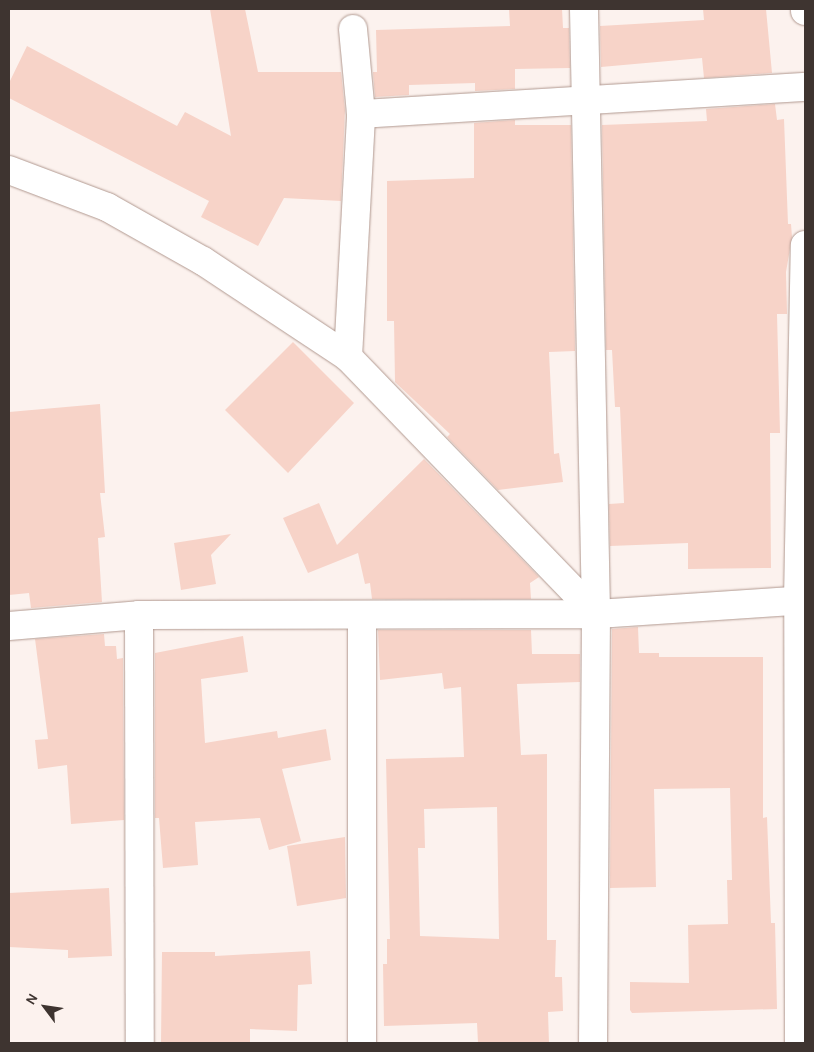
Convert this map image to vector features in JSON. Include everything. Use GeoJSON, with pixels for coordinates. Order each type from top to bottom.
{"type":"FeatureCollection","features":[{"type":"Feature","properties":{"kind":"street"},"geometry":{"type":"LineString","coordinates":[[584,9],[596,614],[593,1043]]}},
{"type":"Feature","properties":{"kind":"street"},"geometry":{"type":"LineString","coordinates":[[348,357],[361,114],[353,28]]}},
{"type":"Feature","properties":{"kind":"street"},"geometry":{"type":"LineString","coordinates":[[361,114],[805,87]]}},
{"type":"Feature","properties":{"kind":"street"},"geometry":{"type":"LineString","coordinates":[[9,170],[107,207],[203,260],[348,357],[596,614]]}},
{"type":"Feature","properties":{"kind":"street"},"geometry":{"type":"LineString","coordinates":[[799,1043],[805,245]]}},
{"type":"Feature","properties":{"kind":"street"},"geometry":{"type":"LineString","coordinates":[[9,626],[139,615],[596,614],[802,600]]}},
{"type":"Feature","properties":{"kind":"street"},"geometry":{"type":"LineString","coordinates":[[139,615],[140,1043]]}},
{"type":"Feature","properties":{"kind":"street"},"geometry":{"type":"LineString","coordinates":[[362,616],[362,1043]]}},
{"type":"Feature","properties":{"kind":"building"},"geometry":{"type":"Polygon","coordinates":[[[210,9],[245,9],[258,72],[341,72],[345,110],[341,201],[284,198],[258,246],[201,217],[209,201],[9,98],[9,83],[27,46],[177,126],[185,112],[231,136],[210,9]]]}},
{"type":"Feature","properties":{"kind":"building"},"geometry":{"type":"Polygon","coordinates":[[[509,9],[562,9],[563,28],[569,28],[570,68],[515,69],[515,89],[475,91],[475,83],[409,85],[409,95],[375,97],[373,72],[377,72],[376,30],[510,26],[509,9]]]}},
{"type":"Feature","properties":{"kind":"building"},"geometry":{"type":"Polygon","coordinates":[[[703,9],[766,9],[772,73],[704,78],[702,58],[601,67],[600,26],[704,20],[703,9]]]}},
{"type":"Feature","properties":{"kind":"building"},"geometry":{"type":"Polygon","coordinates":[[[775,104],[777,120],[784,119],[788,224],[791,224],[792,237],[786,272],[787,314],[777,314],[780,433],[770,433],[771,568],[688,569],[688,543],[610,546],[609,504],[624,503],[620,407],[615,407],[612,350],[606,350],[602,125],[707,121],[706,109],[775,104]]]}},
{"type":"Feature","properties":{"kind":"building"},"geometry":{"type":"Polygon","coordinates":[[[515,120],[515,125],[571,125],[575,351],[549,352],[554,454],[559,453],[563,482],[498,490],[447,437],[450,434],[395,382],[394,321],[387,321],[387,181],[474,178],[474,123],[515,120]]]}},
{"type":"Feature","properties":{"kind":"building"},"geometry":{"type":"Polygon","coordinates":[[[293,342],[354,403],[288,473],[225,410],[293,342]]]}},
{"type":"Feature","properties":{"kind":"building"},"geometry":{"type":"Polygon","coordinates":[[[100,404],[105,493],[100,493],[105,537],[98,538],[102,602],[31,608],[29,593],[9,595],[9,412],[100,404]]]}},
{"type":"Feature","properties":{"kind":"building"},"geometry":{"type":"Polygon","coordinates":[[[424,459],[539,577],[530,583],[531,599],[372,599],[370,583],[365,584],[358,553],[308,573],[283,518],[319,503],[337,545],[424,459]]]}},
{"type":"Feature","properties":{"kind":"building"},"geometry":{"type":"Polygon","coordinates":[[[231,534],[211,555],[216,584],[181,590],[174,543],[231,534]]]}},
{"type":"Feature","properties":{"kind":"building"},"geometry":{"type":"Polygon","coordinates":[[[638,627],[639,653],[659,653],[659,657],[763,657],[763,818],[767,817],[771,923],[775,923],[777,1009],[632,1013],[630,1010],[630,982],[689,983],[688,925],[728,924],[727,880],[732,880],[730,788],[654,789],[656,887],[610,888],[612,629],[638,627]]]}},
{"type":"Feature","properties":{"kind":"building"},"geometry":{"type":"Polygon","coordinates":[[[378,630],[531,630],[532,654],[580,654],[580,682],[517,684],[521,755],[547,754],[547,940],[556,940],[555,977],[562,977],[563,1011],[548,1012],[549,1043],[478,1043],[477,1023],[384,1026],[383,964],[387,964],[387,939],[390,939],[386,759],[464,757],[461,687],[444,689],[442,673],[380,680],[378,630]],[[497,807],[424,809],[425,848],[418,848],[420,936],[499,939],[497,807]]]}},
{"type":"Feature","properties":{"kind":"building"},"geometry":{"type":"Polygon","coordinates":[[[104,634],[105,646],[116,646],[117,659],[123,658],[124,820],[71,824],[67,765],[38,769],[35,740],[48,739],[35,639],[104,634]]]}},
{"type":"Feature","properties":{"kind":"building"},"geometry":{"type":"Polygon","coordinates":[[[243,636],[248,672],[201,679],[205,743],[277,731],[278,738],[326,729],[331,760],[282,769],[301,841],[269,850],[260,818],[195,822],[198,865],[163,868],[159,818],[155,818],[155,653],[243,636]]]}},
{"type":"Feature","properties":{"kind":"building"},"geometry":{"type":"Polygon","coordinates":[[[345,837],[346,898],[297,906],[287,846],[345,837]]]}},
{"type":"Feature","properties":{"kind":"building"},"geometry":{"type":"Polygon","coordinates":[[[109,888],[112,956],[68,958],[68,950],[9,947],[9,893],[109,888]]]}},
{"type":"Feature","properties":{"kind":"building"},"geometry":{"type":"Polygon","coordinates":[[[310,951],[312,984],[298,985],[297,1031],[250,1029],[250,1043],[161,1043],[162,952],[215,952],[215,956],[310,951]]]}}]}
